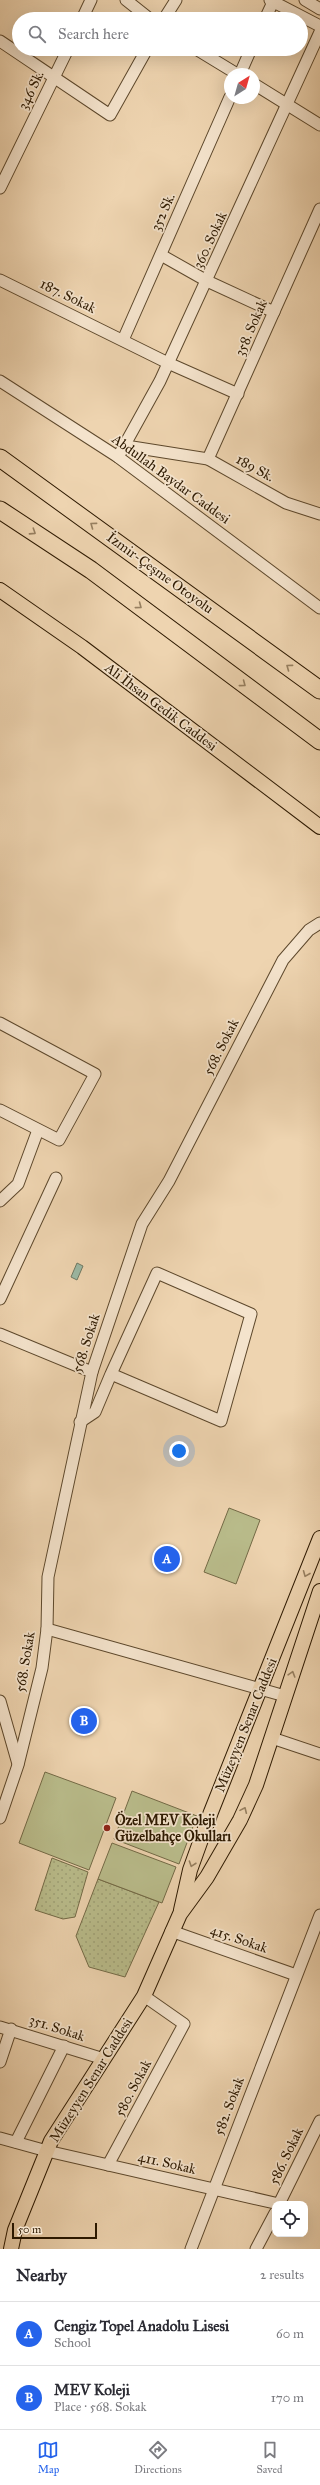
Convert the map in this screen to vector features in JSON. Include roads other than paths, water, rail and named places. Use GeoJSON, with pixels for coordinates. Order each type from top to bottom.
{"type":"FeatureCollection","features":[{"type":"Feature","properties":{"kind":"highway","name":"İzmir-Çeşme Otoyolu"},"geometry":{"type":"LineString","coordinates":[[0,458],[320,690]]}},
{"type":"Feature","properties":{"kind":"highway"},"geometry":{"type":"LineString","coordinates":[[0,510],[91,570],[320,741]]}},
{"type":"Feature","properties":{"kind":"main road","name":"Ali İhsan Gedik Caddesi"},"geometry":{"type":"LineString","coordinates":[[0,590],[82,647],[320,827]]}},
{"type":"Feature","properties":{"kind":"main road","name":"Müzeyyen Senar Caddesi"},"geometry":{"type":"LineString","coordinates":[[180,1914],[190,1870],[320,1538]]}},
{"type":"Feature","properties":{"kind":"main road","name":"Müzeyyen Senar Caddesi"},"geometry":{"type":"LineString","coordinates":[[12,2249],[15,2230],[50,2141],[144,1996],[171,1931],[180,1914],[207,1877],[240,1820],[256,1785],[285,1696],[314,1621],[320,1591]]}},
{"type":"Feature","properties":{"kind":"street"},"geometry":{"type":"LineString","coordinates":[[86,12],[92,0]]}},
{"type":"Feature","properties":{"kind":"street"},"geometry":{"type":"LineString","coordinates":[[126,0],[141,12]]}},
{"type":"Feature","properties":{"kind":"street"},"geometry":{"type":"LineString","coordinates":[[168,12],[176,0]]}},
{"type":"Feature","properties":{"kind":"street"},"geometry":{"type":"LineString","coordinates":[[305,0],[320,9]]}},
{"type":"Feature","properties":{"kind":"street"},"geometry":{"type":"LineString","coordinates":[[268,12],[272,1],[293,12]]}},
{"type":"Feature","properties":{"kind":"street"},"geometry":{"type":"LineString","coordinates":[[308,20],[320,26]]}},
{"type":"Feature","properties":{"kind":"street","name":"360. Sokak"},"geometry":{"type":"LineString","coordinates":[[118,457],[126,446],[168,363],[207,281],[320,32]]}},
{"type":"Feature","properties":{"kind":"street"},"geometry":{"type":"LineString","coordinates":[[0,41],[12,49]]}},
{"type":"Feature","properties":{"kind":"street"},"geometry":{"type":"LineString","coordinates":[[22,56],[110,115],[143,56]]}},
{"type":"Feature","properties":{"kind":"street","name":"346 Sk."},"geometry":{"type":"LineString","coordinates":[[0,188],[65,56]]}},
{"type":"Feature","properties":{"kind":"street"},"geometry":{"type":"LineString","coordinates":[[207,56],[227,68]]}},
{"type":"Feature","properties":{"kind":"street"},"geometry":{"type":"LineString","coordinates":[[243,68],[248,56]]}},
{"type":"Feature","properties":{"kind":"street"},"geometry":{"type":"LineString","coordinates":[[260,88],[320,125]]}},
{"type":"Feature","properties":{"kind":"street","name":"352 Sk."},"geometry":{"type":"LineString","coordinates":[[123,340],[227,104]]}},
{"type":"Feature","properties":{"kind":"street","name":"358. Sokak"},"geometry":{"type":"LineString","coordinates":[[208,459],[320,209]]}},
{"type":"Feature","properties":{"kind":"street"},"geometry":{"type":"LineString","coordinates":[[161,255],[207,281],[274,312]]}},
{"type":"Feature","properties":{"kind":"street","name":"187. Sokak"},"geometry":{"type":"LineString","coordinates":[[0,280],[168,363],[238,394]]}},
{"type":"Feature","properties":{"kind":"street","name":"Abdullah Baydar Caddesi"},"geometry":{"type":"LineString","coordinates":[[0,381],[118,457],[320,608]]}},
{"type":"Feature","properties":{"kind":"street"},"geometry":{"type":"LineString","coordinates":[[126,446],[208,459]]}},
{"type":"Feature","properties":{"kind":"street","name":"189 Sk."},"geometry":{"type":"LineString","coordinates":[[208,459],[286,503],[320,514]]}},
{"type":"Feature","properties":{"kind":"street","name":"568. Sokak"},"geometry":{"type":"LineString","coordinates":[[0,1818],[18,1765],[42,1668],[47,1629],[48,1577],[80,1422],[92,1372],[142,1224],[169,1181],[283,960],[309,930],[320,923]]}},
{"type":"Feature","properties":{"kind":"street"},"geometry":{"type":"LineString","coordinates":[[0,1023],[95,1074],[59,1140],[0,1110]]}},
{"type":"Feature","properties":{"kind":"street"},"geometry":{"type":"LineString","coordinates":[[0,1201],[18,1184],[38,1130]]}},
{"type":"Feature","properties":{"kind":"street"},"geometry":{"type":"LineString","coordinates":[[0,1300],[56,1178]]}},
{"type":"Feature","properties":{"kind":"street"},"geometry":{"type":"LineString","coordinates":[[80,1422],[95,1412],[111,1374],[157,1273],[251,1314],[221,1420],[111,1374]]}},
{"type":"Feature","properties":{"kind":"street"},"geometry":{"type":"LineString","coordinates":[[0,1334],[92,1372]]}},
{"type":"Feature","properties":{"kind":"street"},"geometry":{"type":"LineString","coordinates":[[47,1629],[285,1696]]}},
{"type":"Feature","properties":{"kind":"street"},"geometry":{"type":"LineString","coordinates":[[0,1701],[18,1765]]}},
{"type":"Feature","properties":{"kind":"street"},"geometry":{"type":"LineString","coordinates":[[272,1738],[320,1754]]}},
{"type":"Feature","properties":{"kind":"street","name":"582. Sokak"},"geometry":{"type":"LineString","coordinates":[[191,2249],[320,1915]]}},
{"type":"Feature","properties":{"kind":"street","name":"415. Sokak"},"geometry":{"type":"LineString","coordinates":[[171,1931],[296,1975]]}},
{"type":"Feature","properties":{"kind":"street","name":"580. Sokak"},"geometry":{"type":"LineString","coordinates":[[108,2165],[184,2024],[144,1996]]}},
{"type":"Feature","properties":{"kind":"street"},"geometry":{"type":"LineString","coordinates":[[0,2062],[5,2028]]}},
{"type":"Feature","properties":{"kind":"street","name":"351. Sokak"},"geometry":{"type":"LineString","coordinates":[[5,2028],[104,2059]]}},
{"type":"Feature","properties":{"kind":"street"},"geometry":{"type":"LineString","coordinates":[[16,2142],[64,2046]]}},
{"type":"Feature","properties":{"kind":"street","name":"586. Sokak"},"geometry":{"type":"LineString","coordinates":[[280,2201],[320,2121]]}},
{"type":"Feature","properties":{"kind":"street","name":"411. Sokak"},"geometry":{"type":"LineString","coordinates":[[0,2138],[47,2151],[272,2202]]}},
{"type":"Feature","properties":{"kind":"street"},"geometry":{"type":"LineString","coordinates":[[256,2249],[272,2219]]}},
{"type":"Feature","properties":{"kind":"place","name":"Cengiz Topel Anadolu Lisesi"},"geometry":{"type":"Point","coordinates":[167,1559]}},
{"type":"Feature","properties":{"kind":"place","name":"MEV Koleji"},"geometry":{"type":"Point","coordinates":[84,1721]}},
{"type":"Feature","properties":{"kind":"place","name":"Özel MEV Koleji Güzelbahçe Okulları"},"geometry":{"type":"Point","coordinates":[107,1828]}}]}
